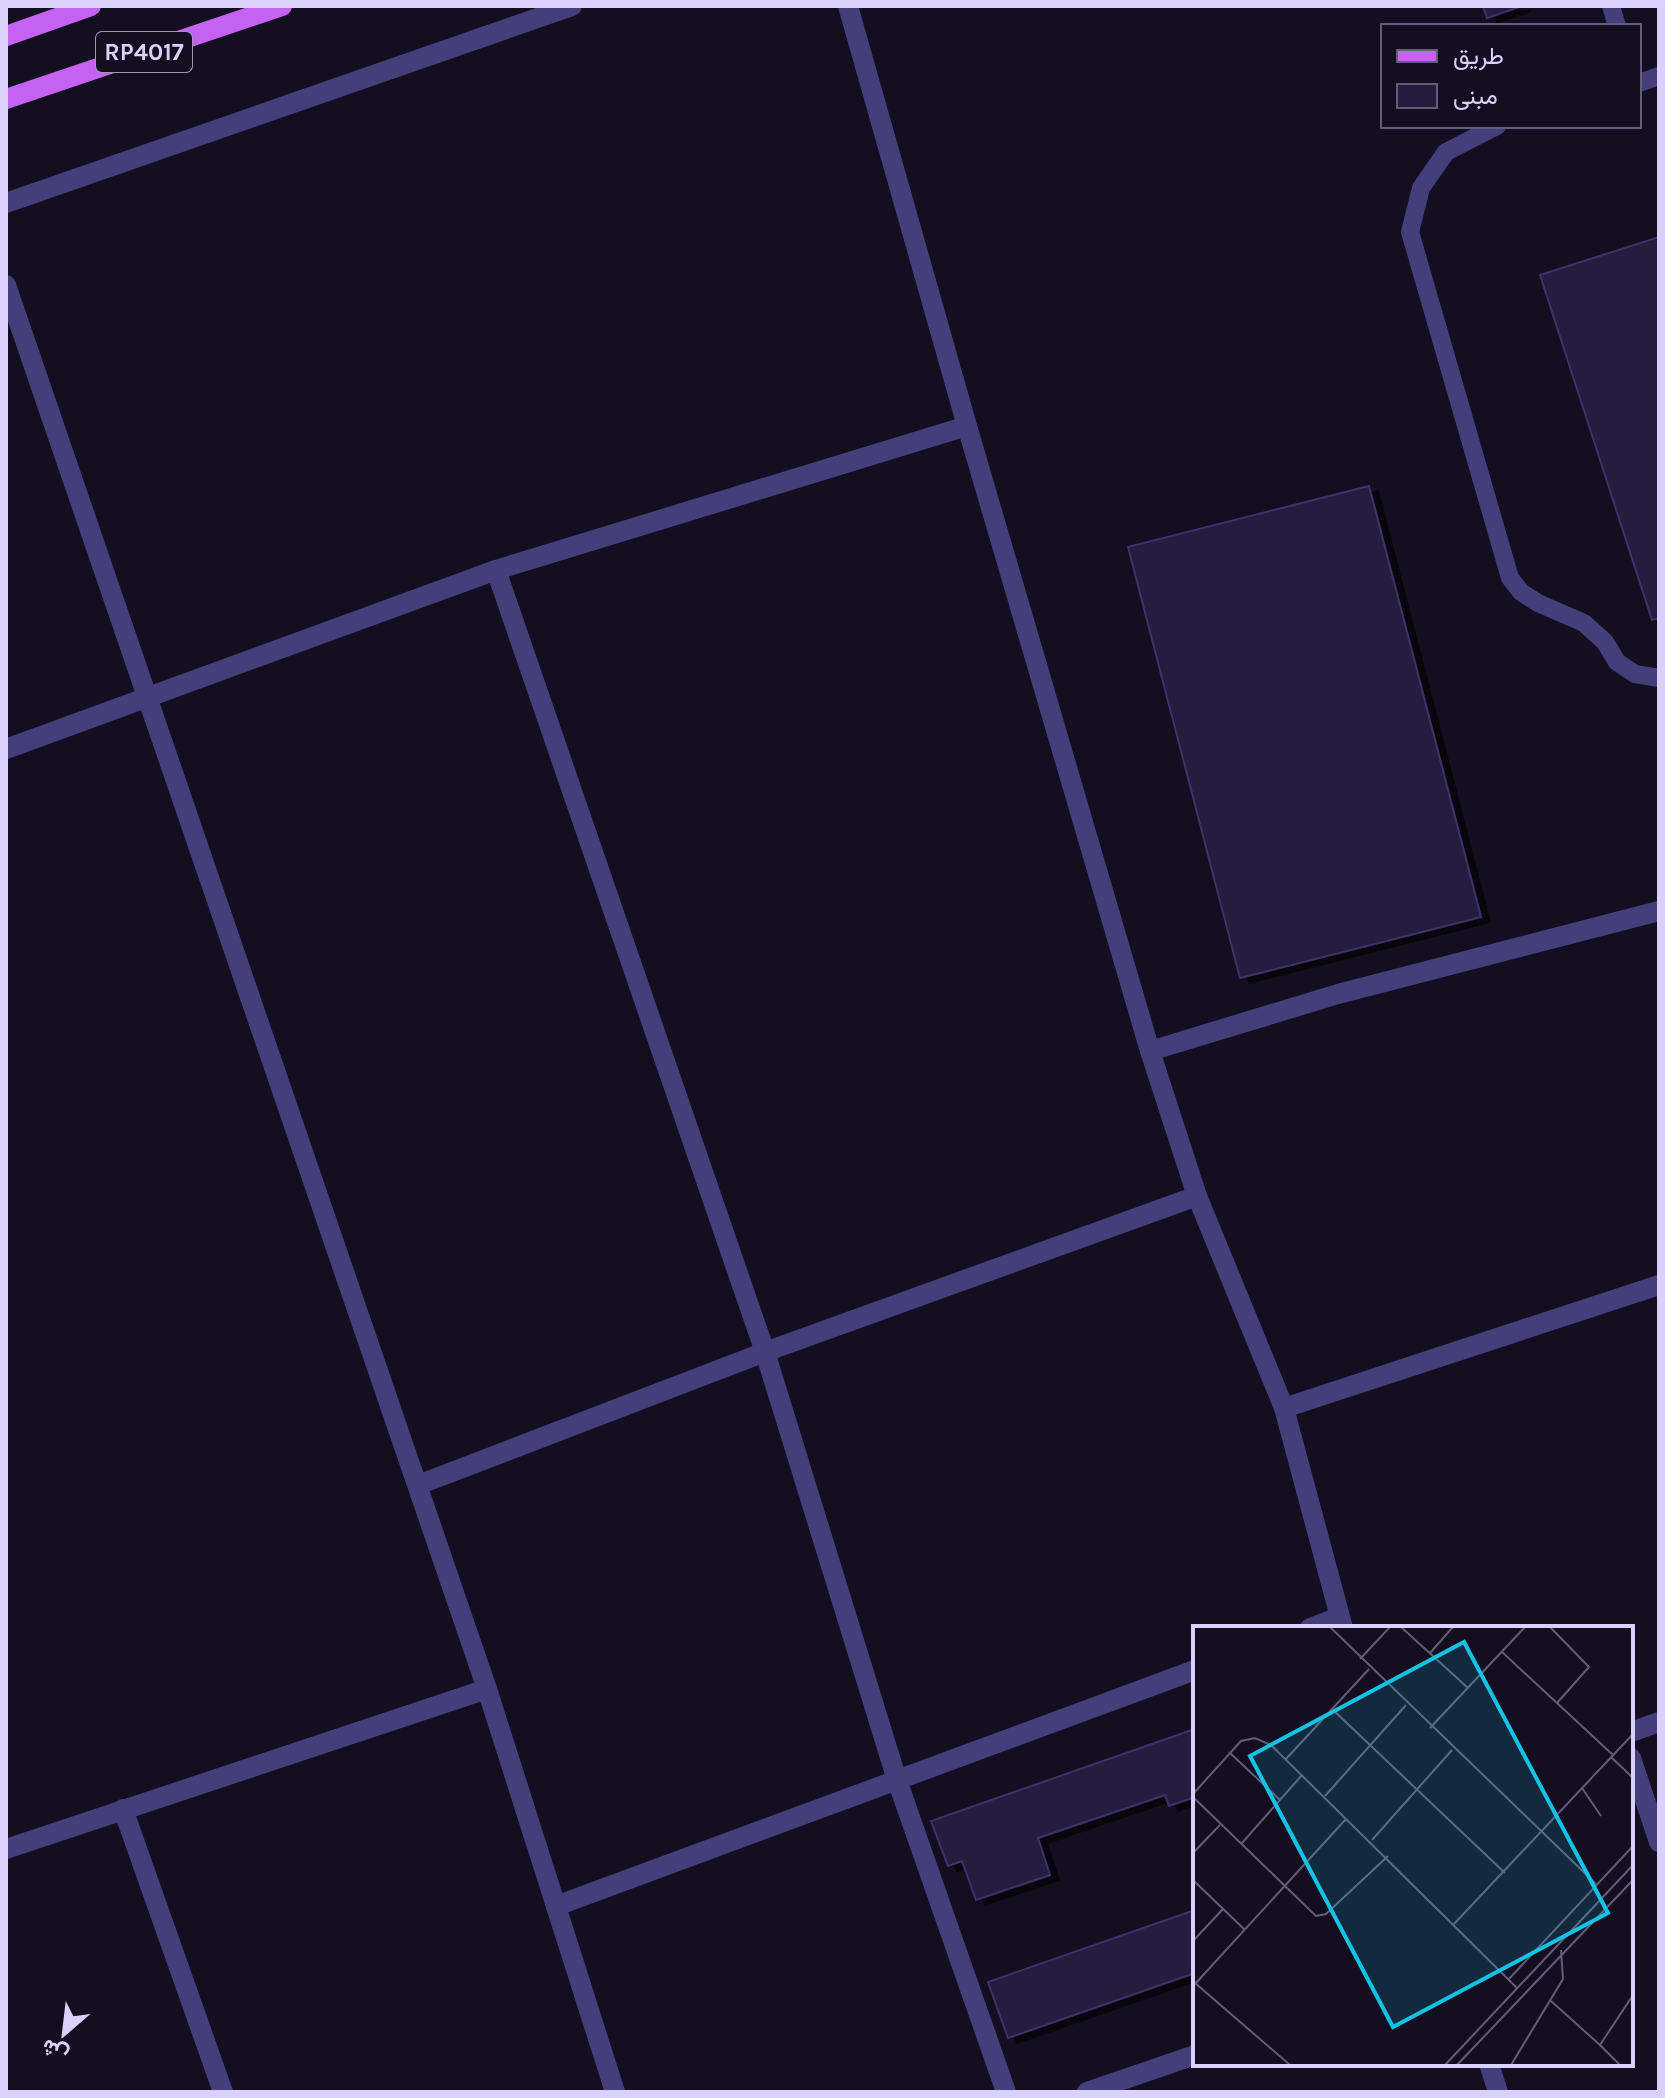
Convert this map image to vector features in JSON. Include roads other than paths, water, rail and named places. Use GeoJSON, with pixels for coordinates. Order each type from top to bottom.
{"type":"FeatureCollection","features":[{"type":"Feature","properties":{"kind":"main road","name":"RP4017"},"geometry":{"type":"LineString","coordinates":[[6,36],[91,6]]}},
{"type":"Feature","properties":{"kind":"main road","name":"RP4017"},"geometry":{"type":"LineString","coordinates":[[6,99],[282,6]]}},
{"type":"Feature","properties":{"kind":"street"},"geometry":{"type":"LineString","coordinates":[[6,203],[572,6]]}},
{"type":"Feature","properties":{"kind":"street"},"geometry":{"type":"LineString","coordinates":[[848,6],[1150,1051],[1197,1196],[1284,1408],[1341,1623]]}},
{"type":"Feature","properties":{"kind":"street"},"geometry":{"type":"LineString","coordinates":[[6,285],[487,1689],[615,2092]]}},
{"type":"Feature","properties":{"kind":"street"},"geometry":{"type":"LineString","coordinates":[[6,749],[496,570],[967,426]]}},
{"type":"Feature","properties":{"kind":"street"},"geometry":{"type":"LineString","coordinates":[[496,570],[765,1352],[897,1780],[1006,2092]]}},
{"type":"Feature","properties":{"kind":"street"},"geometry":{"type":"LineString","coordinates":[[1150,1051],[1338,994],[1659,911]]}},
{"type":"Feature","properties":{"kind":"street"},"geometry":{"type":"LineString","coordinates":[[418,1485],[765,1352],[1197,1196]]}},
{"type":"Feature","properties":{"kind":"street"},"geometry":{"type":"LineString","coordinates":[[1284,1408],[1659,1285]]}},
{"type":"Feature","properties":{"kind":"street"},"geometry":{"type":"LineString","coordinates":[[556,1906],[1193,1671]]}},
{"type":"Feature","properties":{"kind":"street"},"geometry":{"type":"LineString","coordinates":[[6,1849],[487,1689]]}},
{"type":"Feature","properties":{"kind":"street"},"geometry":{"type":"LineString","coordinates":[[1633,1731],[1659,1722]]}},
{"type":"Feature","properties":{"kind":"street"},"geometry":{"type":"LineString","coordinates":[[1633,1764],[1659,1842]]}},
{"type":"Feature","properties":{"kind":"street"},"geometry":{"type":"LineString","coordinates":[[123,1809],[223,2092]]}},
{"type":"Feature","properties":{"kind":"street"},"geometry":{"type":"LineString","coordinates":[[1087,2092],[1193,2056]]}},
{"type":"Feature","properties":{"kind":"street"},"geometry":{"type":"LineString","coordinates":[[1490,2066],[1498,2092]]}},
{"type":"Feature","properties":{"kind":"lane"},"geometry":{"type":"LineString","coordinates":[[1493,128],[1446,152],[1421,188],[1410,232],[1505,563],[1510,578],[1521,592],[1584,623],[1605,642],[1617,662],[1635,674],[1659,678]]}}]}
